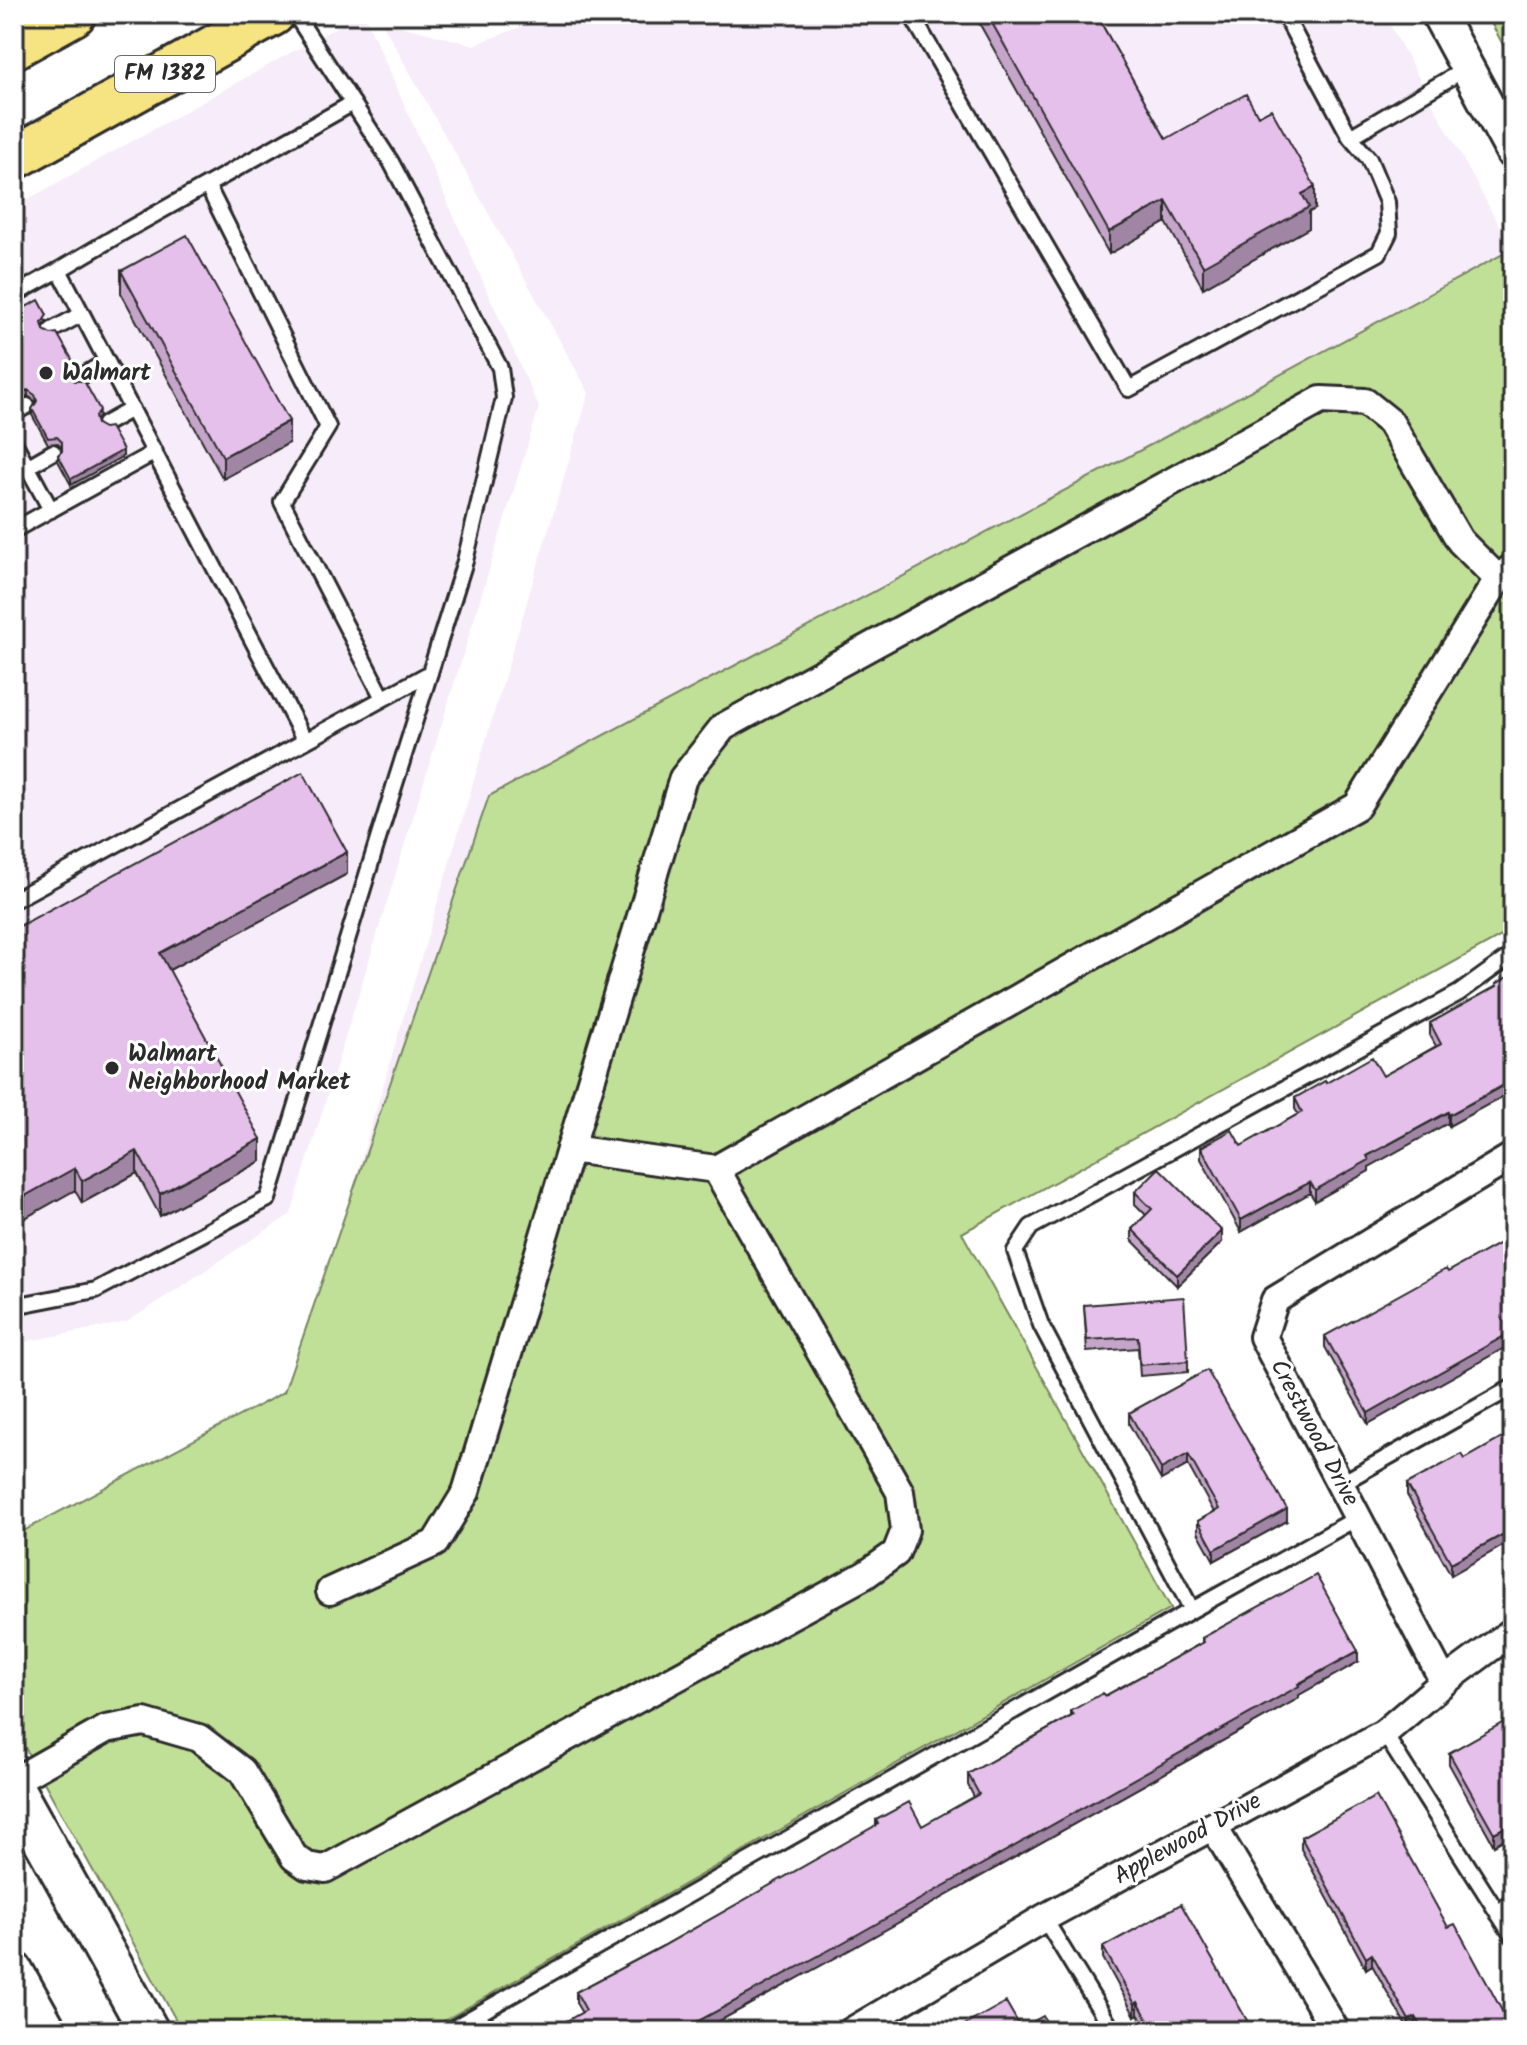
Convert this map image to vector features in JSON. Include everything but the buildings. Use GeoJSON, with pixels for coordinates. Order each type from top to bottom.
{"type":"FeatureCollection","features":[{"type":"Feature","properties":{"kind":"main road"},"geometry":{"type":"LineString","coordinates":[[14,47],[74,14]]}},
{"type":"Feature","properties":{"kind":"main road","name":"FM 1382"},"geometry":{"type":"LineString","coordinates":[[14,158],[273,14]]}},
{"type":"Feature","properties":{"kind":"main road"},"geometry":{"type":"LineString","coordinates":[[14,1788],[149,2031]]}},
{"type":"Feature","properties":{"kind":"main road"},"geometry":{"type":"LineString","coordinates":[[14,1972],[47,2031]]}},
{"type":"Feature","properties":{"kind":"street"},"geometry":{"type":"LineString","coordinates":[[1438,14],[1513,153]]}},
{"type":"Feature","properties":{"kind":"street"},"geometry":{"type":"LineString","coordinates":[[330,1591],[435,1543],[466,1492],[570,1149],[683,778],[723,727],[1321,400],[1365,402],[1390,422],[1460,541],[1506,573],[1357,806],[716,1169],[570,1149]]}},
{"type":"Feature","properties":{"kind":"street","name":"Crestwood Drive"},"geometry":{"type":"LineString","coordinates":[[1444,1682],[1263,1337],[1275,1300],[1513,1156]]}},
{"type":"Feature","properties":{"kind":"street"},"geometry":{"type":"LineString","coordinates":[[14,1781],[106,1729],[144,1722],[199,1738],[242,1771],[294,1857],[307,1866],[325,1869],[865,1575],[896,1553],[905,1530],[900,1492],[716,1169]]}},
{"type":"Feature","properties":{"kind":"street","name":"Applewood Drive"},"geometry":{"type":"LineString","coordinates":[[864,2028],[1044,1918],[1384,1733],[1444,1682],[1513,1631]]}},
{"type":"Feature","properties":{"kind":"street"},"geometry":{"type":"LineString","coordinates":[[1213,1826],[1336,2031]]}},
{"type":"Feature","properties":{"kind":"lane"},"geometry":{"type":"LineString","coordinates":[[14,1306],[96,1290],[268,1199],[465,561],[504,398],[500,368],[391,162],[295,14]]}},
{"type":"Feature","properties":{"kind":"lane"},"geometry":{"type":"LineString","coordinates":[[911,14],[1129,389],[1379,253],[1389,233],[1387,202],[1369,159],[1350,137],[1284,14]]}},
{"type":"Feature","properties":{"kind":"lane"},"geometry":{"type":"LineString","coordinates":[[1350,137],[1467,68]]}},
{"type":"Feature","properties":{"kind":"lane"},"geometry":{"type":"LineString","coordinates":[[14,295],[353,103]]}},
{"type":"Feature","properties":{"kind":"lane"},"geometry":{"type":"LineString","coordinates":[[207,185],[328,427],[282,502],[383,698]]}},
{"type":"Feature","properties":{"kind":"lane"},"geometry":{"type":"LineString","coordinates":[[59,270],[305,741]]}},
{"type":"Feature","properties":{"kind":"lane"},"geometry":{"type":"LineString","coordinates":[[52,330],[82,314]]}},
{"type":"Feature","properties":{"kind":"lane"},"geometry":{"type":"LineString","coordinates":[[79,378],[107,361]]}},
{"type":"Feature","properties":{"kind":"lane"},"geometry":{"type":"LineString","coordinates":[[105,424],[132,409]]}},
{"type":"Feature","properties":{"kind":"lane"},"geometry":{"type":"LineString","coordinates":[[14,442],[51,510]]}},
{"type":"Feature","properties":{"kind":"lane"},"geometry":{"type":"LineString","coordinates":[[27,467],[53,452]]}},
{"type":"Feature","properties":{"kind":"lane"},"geometry":{"type":"LineString","coordinates":[[14,530],[155,452]]}},
{"type":"Feature","properties":{"kind":"lane"},"geometry":{"type":"LineString","coordinates":[[14,900],[430,673]]}},
{"type":"Feature","properties":{"kind":"lane"},"geometry":{"type":"LineString","coordinates":[[1192,1610],[1041,1325],[1015,1251],[1031,1227],[1459,993],[1513,954]]}},
{"type":"Feature","properties":{"kind":"lane"},"geometry":{"type":"LineString","coordinates":[[1340,1484],[1513,1387]]}},
{"type":"Feature","properties":{"kind":"lane"},"geometry":{"type":"LineString","coordinates":[[448,2031],[1359,1517]]}},
{"type":"Feature","properties":{"kind":"lane"},"geometry":{"type":"LineString","coordinates":[[1384,1733],[1513,1937]]}},
{"type":"Feature","properties":{"kind":"lane"},"geometry":{"type":"LineString","coordinates":[[1498,1914],[1513,1900]]}},
{"type":"Feature","properties":{"kind":"lane"},"geometry":{"type":"LineString","coordinates":[[1044,1918],[1113,2031]]}},
{"type":"Feature","properties":{"kind":"shaded area"},"geometry":{"type":"Polygon","coordinates":[[[364,14],[539,408],[291,1214],[127,1322],[14,1344],[14,207],[364,14]]]}},
{"type":"Feature","properties":{"kind":"shaded area"},"geometry":{"type":"Polygon","coordinates":[[[540,14],[1384,14],[1512,249],[489,796],[345,1214],[589,393],[381,21],[474,45],[538,20],[540,14]]]}},
{"type":"Feature","properties":{"kind":"green space"},"geometry":{"type":"Polygon","coordinates":[[[1486,14],[1513,14],[1513,63],[1489,19],[1486,14]]]}},
{"type":"Feature","properties":{"kind":"green space"},"geometry":{"type":"Polygon","coordinates":[[[1512,249],[1513,920],[1505,934],[962,1233],[1171,1608],[426,2031],[182,2031],[14,1728],[14,1536],[284,1392],[489,796],[1512,249]]]}},
{"type":"Feature","properties":{"kind":"place","name":"Walmart"},"geometry":{"type":"Point","coordinates":[46,373]}},
{"type":"Feature","properties":{"kind":"place","name":"Walmart Neighborhood Market"},"geometry":{"type":"Point","coordinates":[112,1068]}}]}
